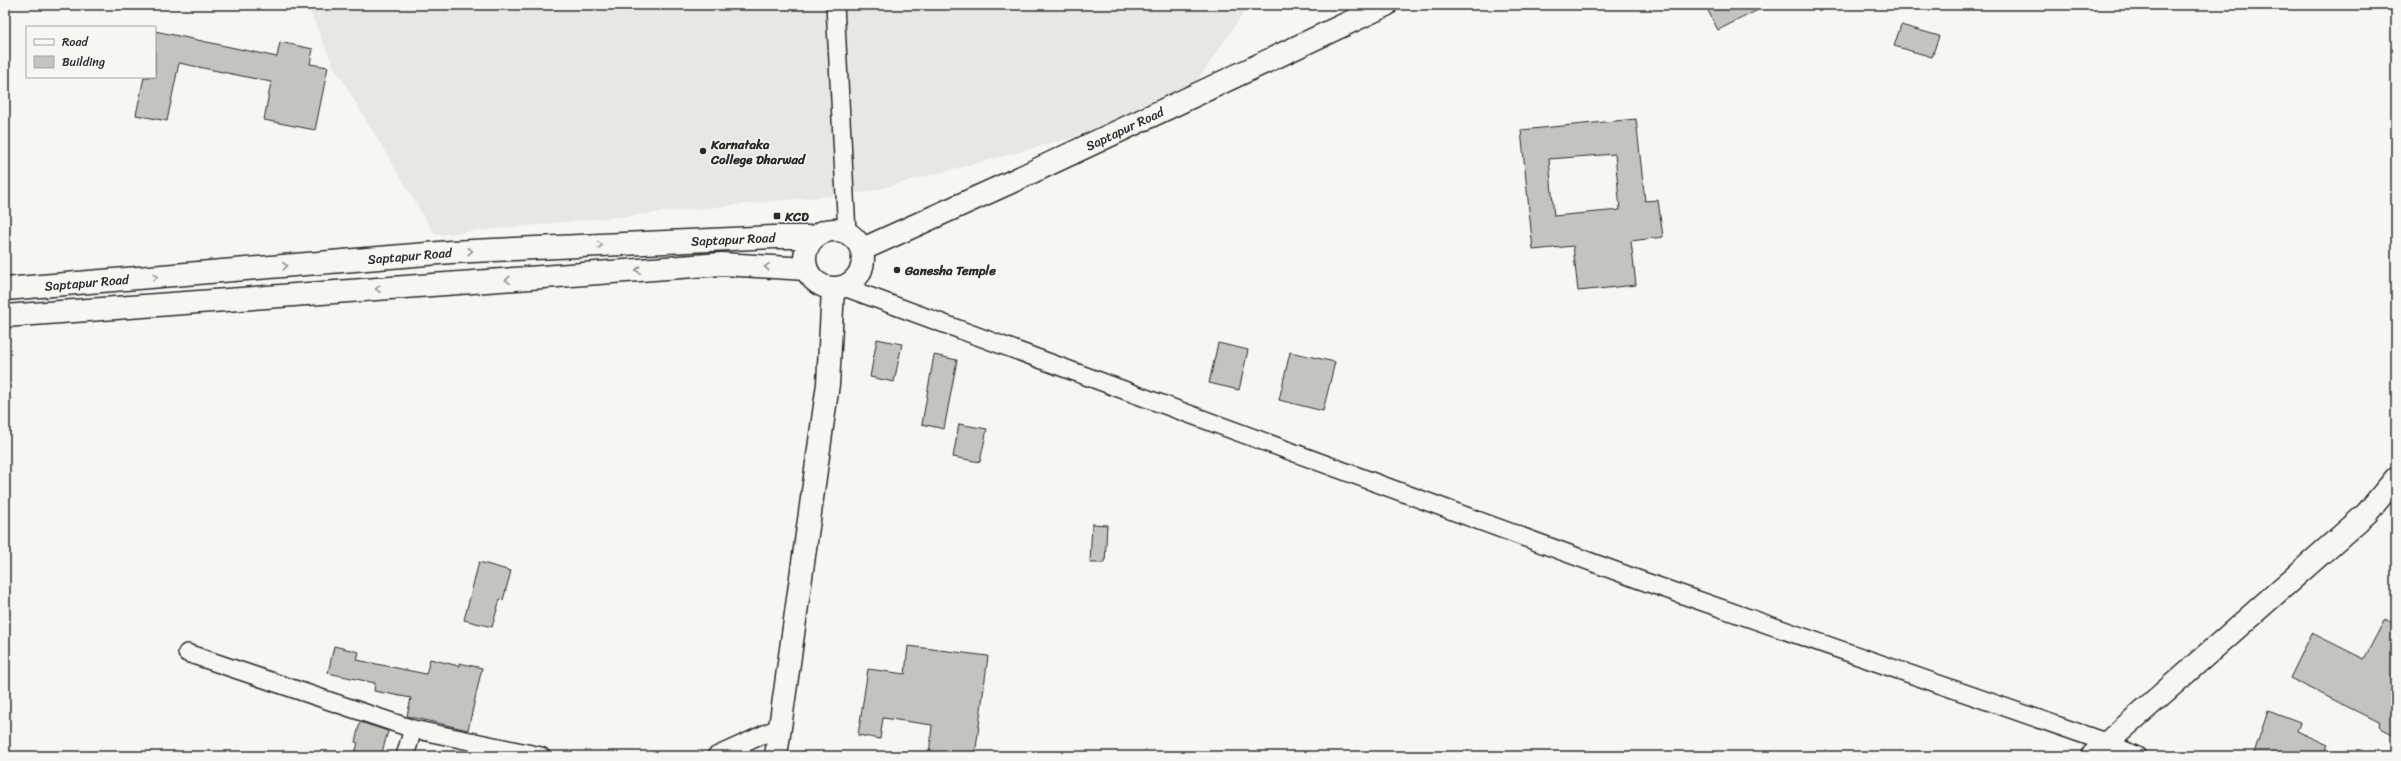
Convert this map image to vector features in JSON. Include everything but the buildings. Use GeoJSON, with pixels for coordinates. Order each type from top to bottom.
{"type":"FeatureCollection","features":[{"type":"Feature","properties":{"kind":"main road","name":"Saptapur Road"},"geometry":{"type":"LineString","coordinates":[[863,249],[1011,182],[1386,5]]}},
{"type":"Feature","properties":{"kind":"main road"},"geometry":{"type":"LineString","coordinates":[[836,229],[847,232],[857,240],[863,249],[864,261],[861,272],[854,281],[839,288],[822,286],[812,279],[806,269],[805,257],[808,246],[814,237],[824,231],[836,229]]}},
{"type":"Feature","properties":{"kind":"main road","name":"Saptapur Road"},"geometry":{"type":"LineString","coordinates":[[5,289],[451,252],[774,237],[814,237]]}},
{"type":"Feature","properties":{"kind":"main road","name":"Saptapur Road"},"geometry":{"type":"LineString","coordinates":[[5,316],[722,264],[806,269]]}},
{"type":"Feature","properties":{"kind":"main road"},"geometry":{"type":"LineString","coordinates":[[776,756],[828,384],[839,288]]}},
{"type":"Feature","properties":{"kind":"main road"},"geometry":{"type":"LineString","coordinates":[[2099,752],[2392,489]]}},
{"type":"Feature","properties":{"kind":"street"},"geometry":{"type":"LineString","coordinates":[[835,5],[847,232]]}},
{"type":"Feature","properties":{"kind":"street"},"geometry":{"type":"LineString","coordinates":[[839,288],[1640,580],[2099,752],[2137,756]]}},
{"type":"Feature","properties":{"kind":"street"},"geometry":{"type":"LineString","coordinates":[[187,653],[413,729],[541,756]]}},
{"type":"Feature","properties":{"kind":"street"},"geometry":{"type":"LineString","coordinates":[[716,756],[780,727]]}},
{"type":"Feature","properties":{"kind":"street"},"geometry":{"type":"LineString","coordinates":[[405,756],[413,729]]}},
{"type":"Feature","properties":{"kind":"shaded area","name":"Karnataka College Dharwad"},"geometry":{"type":"Polygon","coordinates":[[[307,5],[1249,5],[1177,110],[867,192],[435,235],[332,63],[307,5]]]}},
{"type":"Feature","properties":{"kind":"place","name":"Karnataka College Dharwad"},"geometry":{"type":"Point","coordinates":[703,151]}},
{"type":"Feature","properties":{"kind":"place","name":"KCD"},"geometry":{"type":"Point","coordinates":[777,216]}},
{"type":"Feature","properties":{"kind":"place","name":"Ganesha Temple"},"geometry":{"type":"Point","coordinates":[897,270]}}]}
